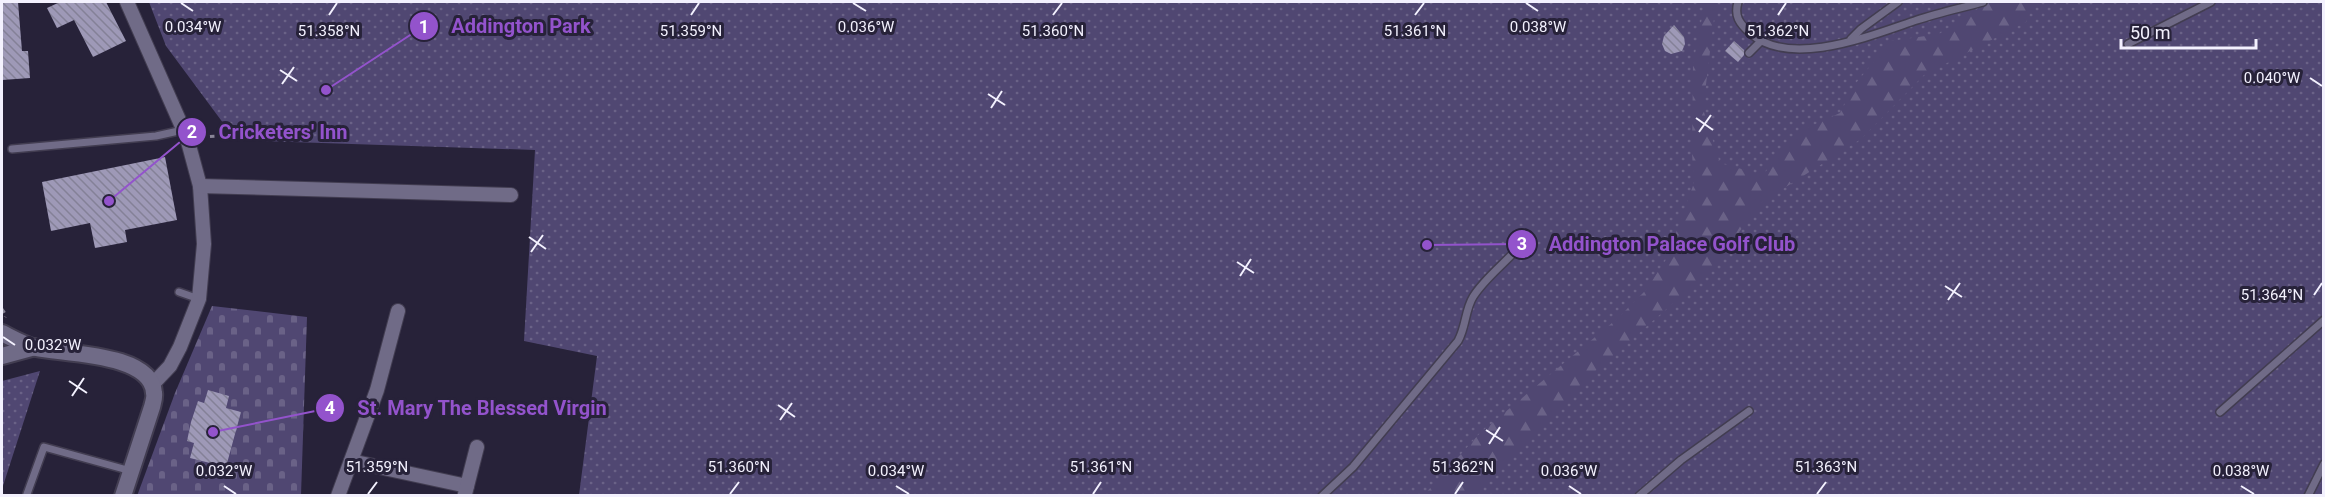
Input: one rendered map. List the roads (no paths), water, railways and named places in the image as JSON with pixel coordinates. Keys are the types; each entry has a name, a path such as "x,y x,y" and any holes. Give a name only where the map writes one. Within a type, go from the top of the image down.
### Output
{"street":[{"path":"127,2 185,134 200,186 204,244 199,299 170,366 152,385"},
{"path":"200,186 511,195"},
{"path":"338,495 377,390 398,310"},
{"path":"2,333 35,347 130,364 144,374 152,385 154,393 152,407 123,495"},
{"path":"2,356 35,347"},
{"path":"351,461 466,491 477,447"}],"lane":[{"path":"1738,2 1737,19 1754,37 1783,48 1795,49 1850,40 1983,2"},
{"path":"1850,40 1861,28 1898,2"},
{"path":"2128,45 2211,2"},
{"path":"1749,53 1762,40"},
{"path":"12,149 185,134"},
{"path":"1322,495 1353,467 1458,341 1474,296 1518,248"},
{"path":"179,292 199,299"},
{"path":"2220,412 2324,320"},
{"path":"1639,495 1681,460 1749,411"},
{"path":"27,494 44,447 131,471"},
{"path":"2308,495 2324,464"}],"place":[{"name":"Addington Park","path":"326,90"},
{"name":"Cricketers' Inn","path":"109,201"},
{"name":"Addington Palace Golf Club","path":"1427,245"},
{"name":"St. Mary The Blessed Virgin","path":"213,432"}]}
